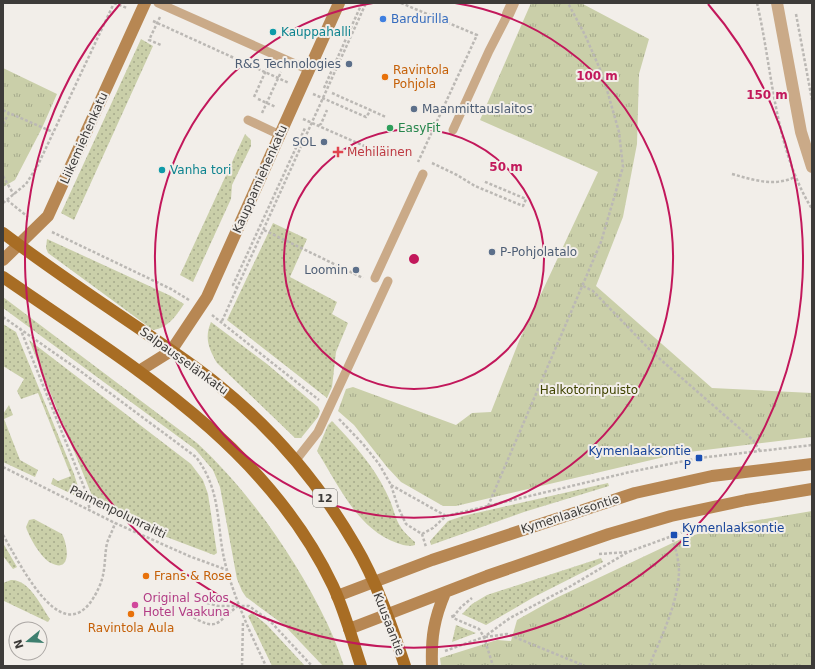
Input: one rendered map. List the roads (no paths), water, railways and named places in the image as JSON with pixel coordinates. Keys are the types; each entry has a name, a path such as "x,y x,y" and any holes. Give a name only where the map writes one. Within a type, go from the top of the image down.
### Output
{"main road":[{"name":"Liikemiehenkatu","path":"3,260 50,213 145,3"},
{"name":"Kauppamiehenkatu","path":"171,351 207,297 339,3"},
{"name":"Salpausselänkatu","path":"3,233 217,383 263,424 296,460 323,495 356,546 373,581"},
{"path":"3,278 139,371 192,411 249,465 298,528 320,563 337,596 361,666"},
{"path":"139,371 171,351"},
{"name":"Kymenlaaksontie","path":"337,596 373,581 635,493 712,476 812,464"},
{"path":"349,629 540,557 671,516 746,500 812,489"},
{"name":"Kuusaantie","path":"373,581 405,666"},
{"path":"432,666 432,632 444,593"}],"street":[{"path":"508,14 513,3"},
{"path":"776,3 801,132 812,167"}],"lane":[{"path":"158,3 309,70"},
{"path":"453,130 489,51 508,14"},
{"path":"248,120 280,134"},
{"path":"375,278 423,174"},
{"path":"296,460 318,432 388,281"}],"place":[{"name":"Bardurilla","path":"383,19"},
{"name":"Kauppahalli","path":"273,32"},
{"name":"R&S Technologies","path":"349,64"},
{"name":"Ravintola Pohjola","path":"385,77"},
{"name":"Maanmittauslaitos","path":"414,109"},
{"name":"EasyFit","path":"390,128"},
{"name":"SOL","path":"324,142"},
{"name":"Mehiläinen","path":"338,152"},
{"name":"Vanha tori","path":"162,170"},
{"name":"P-Pohjolatalo","path":"492,252"},
{"name":"Loomin","path":"356,270"},
{"name":"Kymenlaaksontie P","path":"699,458"},
{"name":"Kymenlaaksontie E","path":"674,535"},
{"name":"Frans & Rose","path":"146,576"},
{"name":"Original Sokos Hotel Vaakuna","path":"135,605"},
{"name":"Ravintola Aula","path":"131,614"}],"park label":[{"name":"Halkotorinpuisto","path":"589,390"}]}
